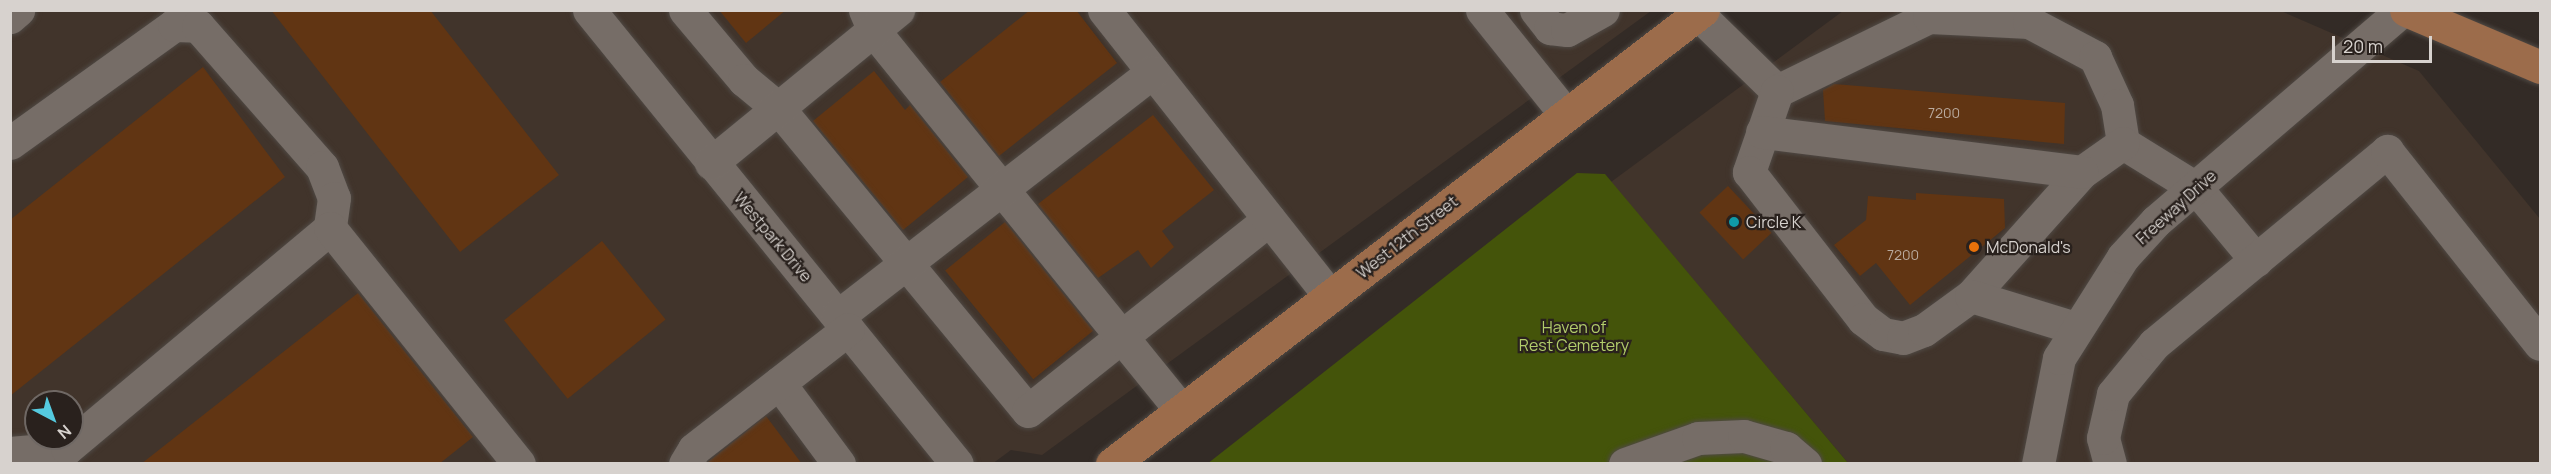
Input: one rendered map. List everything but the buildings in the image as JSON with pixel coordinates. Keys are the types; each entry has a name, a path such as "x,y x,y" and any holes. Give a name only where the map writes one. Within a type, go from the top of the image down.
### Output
{"main road":[{"path":"2404,10 2541,67"},
{"name":"West 12th Street","path":"1112,464 1698,12"}],"street":[{"path":"10,17 18,10"},
{"name":"Westpark Drive","path":"589,10 957,464"},
{"path":"686,10 744,80 779,109 1028,411 1269,219"},
{"path":"1104,10 1330,296"},
{"path":"1482,10 1566,115"},
{"path":"1536,10 1550,28 1567,30 1603,10"},
{"name":"Freeway Drive","path":"2038,464 2059,358 2074,328 2123,257 2196,188 2404,10"},
{"path":"1698,12 1777,91"},
{"path":"711,163 779,109 879,17 1001,189 1181,410"},
{"path":"2123,143 2082,172 1971,296 1924,330 1903,338 1876,329 1749,172 1777,91 1929,17 2028,22 2095,57 2117,105 2123,143 2196,188 2256,260"},
{"path":"10,143 174,26 198,26 321,167 334,198 330,228 67,448 10,453"},
{"path":"685,464 694,448 778,383 906,263 1153,72"},
{"path":"1762,132 2082,172"},
{"path":"2110,464 2103,438 2113,394 2154,344 2387,151 2541,344"},
{"path":"330,228 519,464"},
{"path":"1971,296 2074,328"},
{"path":"778,383 839,464"},
{"path":"1625,464 1698,438 1744,436 1786,448 1805,464"}],"shaded area":[{"path":"10,11 1651,11 1042,455 1011,450 992,464 11,463"},
{"path":"1843,11 2281,11 2419,71 2540,219 2540,463 1848,463 1611,182"}],"green space":[{"name":"Haven of Rest Cemetery","path":"1577,173 1605,174 1848,463 1207,464"}],"place":[{"name":"Circle K","path":"1734,222"},
{"name":"McDonald's","path":"1974,247"}]}
